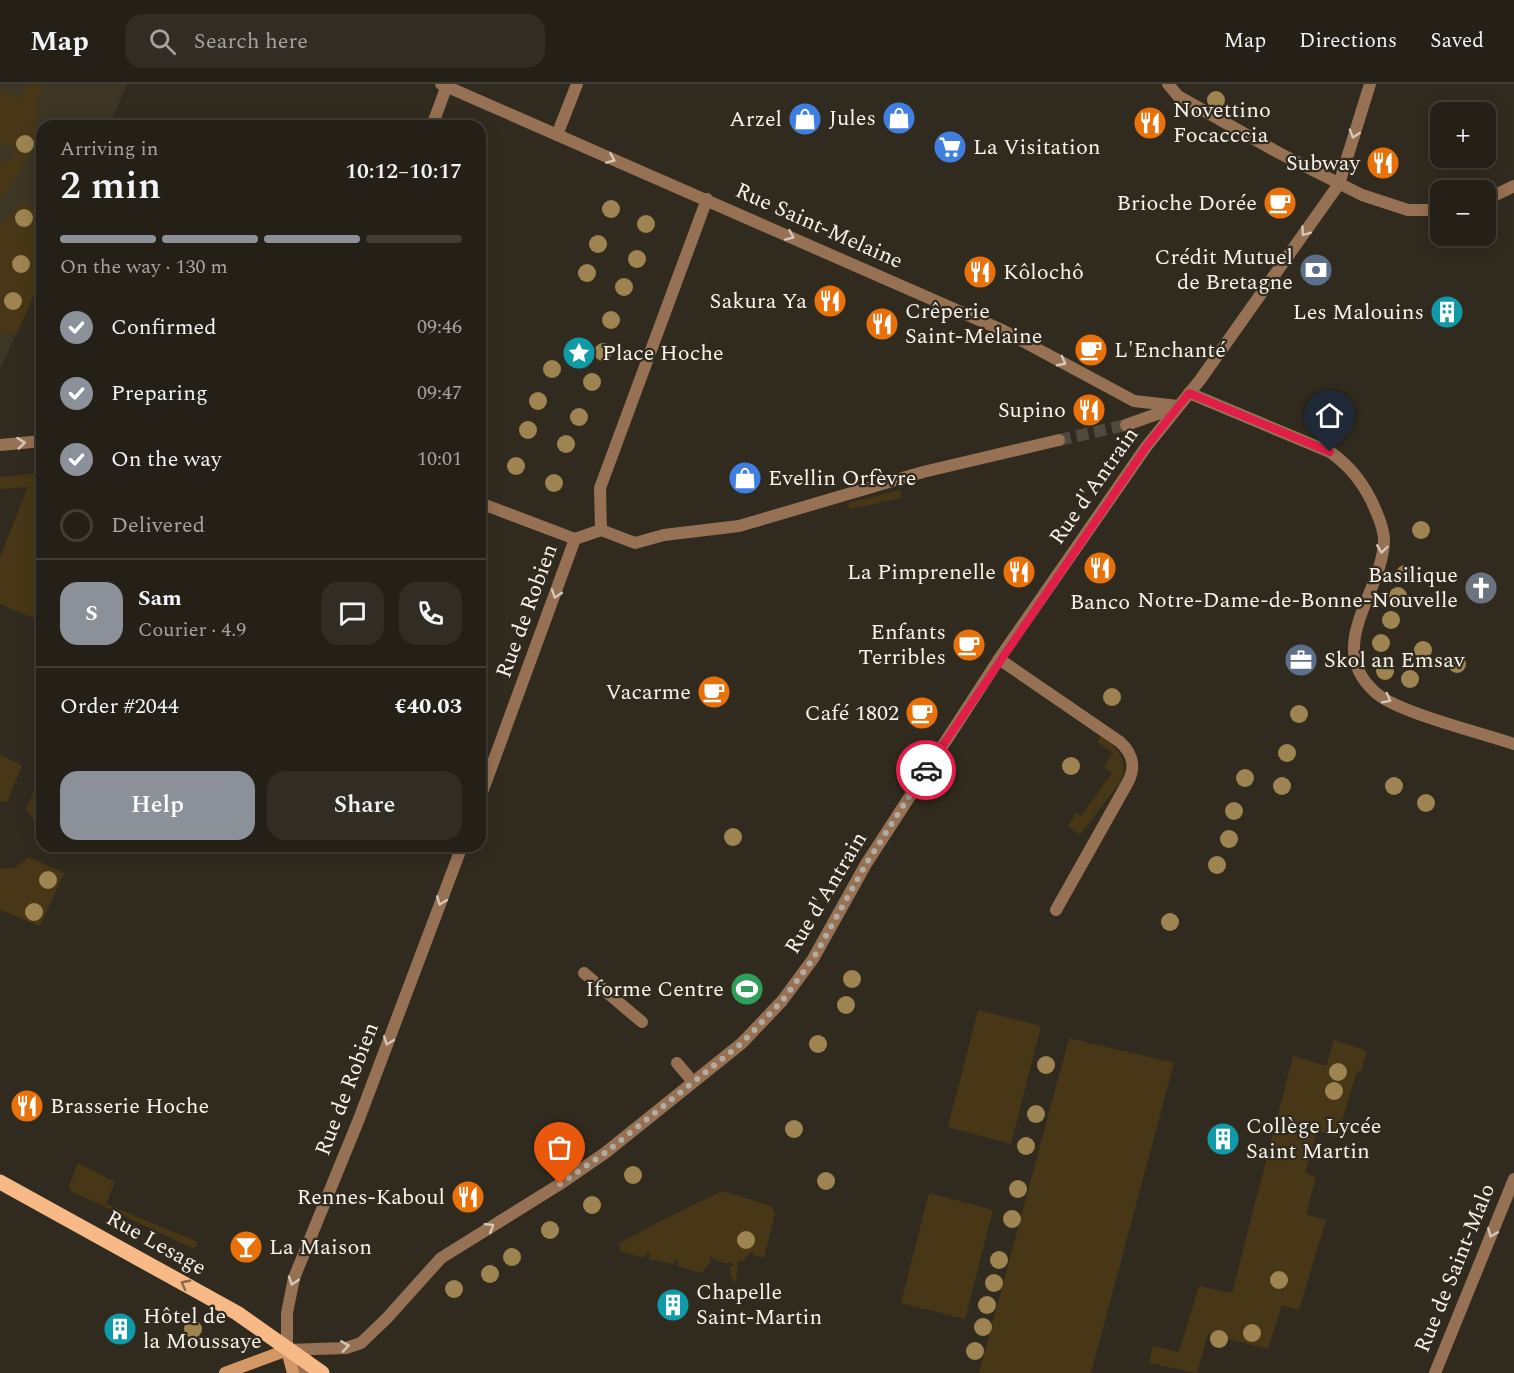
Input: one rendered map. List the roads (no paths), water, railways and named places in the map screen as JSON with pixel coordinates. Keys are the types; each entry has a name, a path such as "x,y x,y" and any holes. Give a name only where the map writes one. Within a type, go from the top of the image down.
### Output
{"main road":[{"name":"Rue Lesage","path":"0,1182 237,1313 322,1373"},
{"name":"Rue d'Antrain","path":"225,1373 287,1350"},
{"path":"287,1350 293,1373"}],"street":[{"path":"557,135 577,84"},
{"path":"1168,84 1178,96 1339,184 1408,210 1430,210"},
{"name":"Rue d'Antrain","path":"287,1350 346,1347 361,1343 441,1258 605,1153 742,1043 782,1001 813,959 866,864 999,659 1146,447 1189,393 1339,184 1370,84"},
{"path":"434,120 443,86"},
{"name":"Rue Saint-Melaine","path":"443,86 707,199 1002,330 1134,401 1178,406"},
{"path":"1496,195 1514,186"},
{"path":"601,530 600,489 707,199"},
{"path":"1189,393 1330,452 1347,464 1360,480 1380,519 1384,539 1380,564 1355,632 1354,654 1358,670 1378,695 1391,702 1514,744"},
{"path":"1126,425 1178,406"},
{"path":"486,505 575,539 601,530 635,543 664,535 739,526 923,472 1059,440"},
{"path":"0,445 36,442"},
{"name":"Rue de Robien","path":"486,782 575,539"},
{"path":"999,659 1120,742 1130,750 1133,759 1132,773 1128,782 1056,910"},
{"name":"Rue de Robien","path":"287,1350 287,1313 294,1278 359,1119 460,852"},
{"path":"584,973 642,1022"},
{"path":"678,1063 693,1082"},
{"name":"Rue de Saint-Malo","path":"1435,1373 1514,1179"},
{"path":"287,1350 302,1373"}],"tunnel":[{"path":"1059,440 1126,425"}],"place":[{"name":"Jules","path":"899,118"},
{"name":"Arzel","path":"805,119"},
{"name":"Novettino Focacccia","path":"1150,123"},
{"name":"La Visitation","path":"950,147"},
{"name":"Subway","path":"1383,163"},
{"name":"Brioche Dorée","path":"1280,203"},
{"name":"Crédit Mutuel de Bretagne","path":"1316,270"},
{"name":"Kôlochô","path":"980,272"},
{"name":"Sakura Ya","path":"830,301"},
{"name":"Les Malouins","path":"1447,312"},
{"name":"Crêperie Saint-Melaine","path":"882,324"},
{"name":"L'Enchanté","path":"1091,350"},
{"name":"Place Hoche","path":"579,353"},
{"name":"Supino","path":"1089,410"},
{"name":"Evellin Orfèvre","path":"745,478"},
{"name":"Banco","path":"1100,568"},
{"name":"La Pimprenelle","path":"1019,572"},
{"name":"Basilique Notre-Dame-de-Bonne-Nouvelle","path":"1481,588"},
{"name":"Enfants Terribles","path":"969,645"},
{"name":"Skol an Emsav","path":"1301,660"},
{"name":"Vacarme","path":"714,692"},
{"name":"Café 1802","path":"922,713"},
{"name":"Iforme Centre","path":"747,989"},
{"name":"Brasserie Hoche","path":"27,1106"},
{"name":"Collège Lycée Saint Martin","path":"1223,1139"},
{"name":"Rennes-Kaboul","path":"468,1197"},
{"name":"La Maison","path":"246,1247"},
{"name":"Chapelle Saint-Martin","path":"673,1305"},
{"name":"Hôtel de la Moussaye","path":"120,1329"}]}
